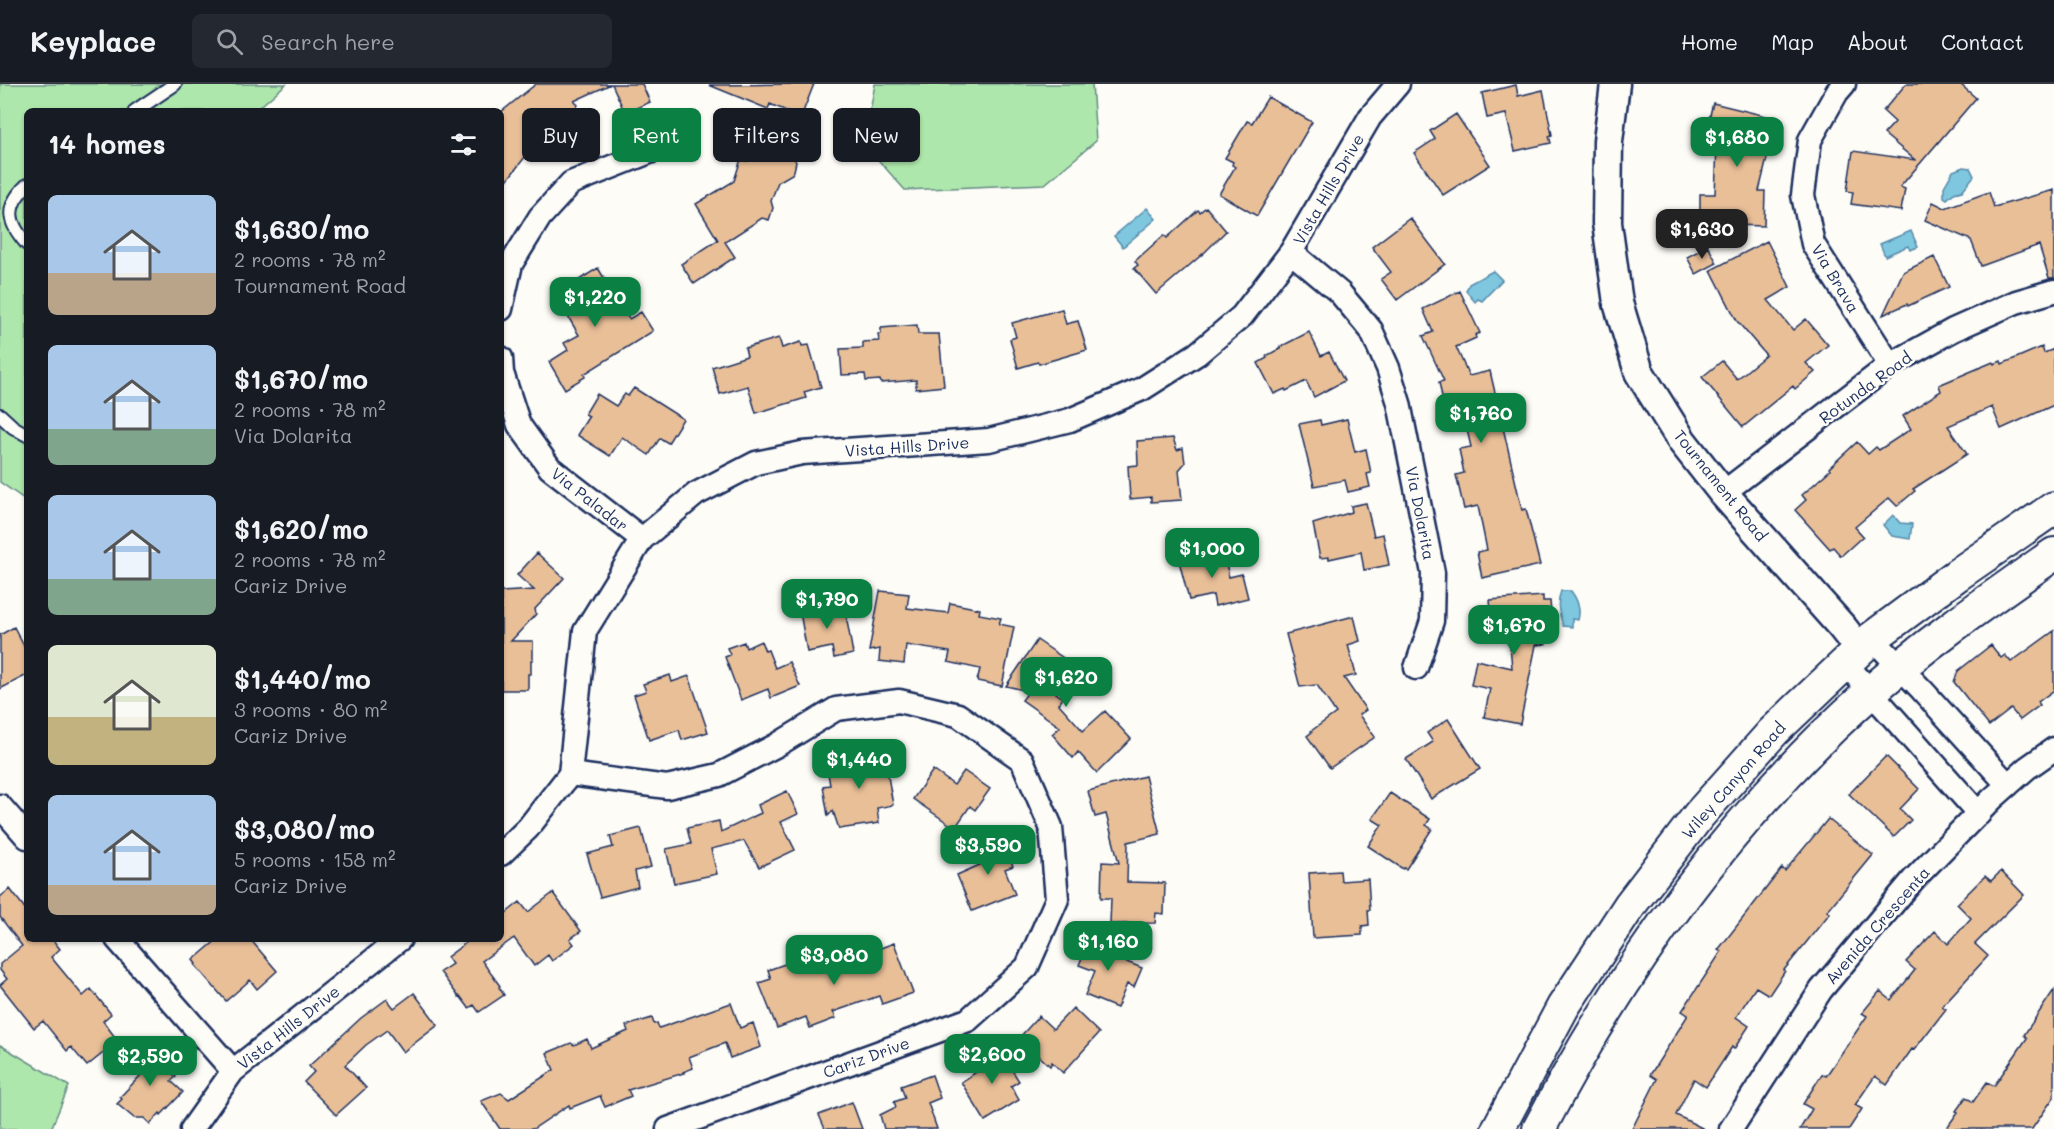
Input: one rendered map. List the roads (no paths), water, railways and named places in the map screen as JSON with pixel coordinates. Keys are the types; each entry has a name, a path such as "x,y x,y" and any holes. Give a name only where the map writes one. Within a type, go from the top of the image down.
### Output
{"main road":[{"name":"Wiley Canyon Road","path":"1498,1129 1563,1007 1630,905 1699,815 1773,732 1859,651 1957,575 2054,508"},
{"path":"1539,1129 1572,1066 1660,929 1717,854 1800,760 1872,691 1937,637 2054,554"}],"street":[{"name":"Vista Hills Drive","path":"570,774 585,631 642,539 696,494 756,463 802,453 989,440 1070,420 1142,389 1197,354 1242,316 1292,252 1370,117 1398,84"},
{"name":"Tournament Road","path":"1615,84 1608,141 1607,223 1618,303 1639,372 1682,441 1723,493 1842,627 1859,651 1872,691 1979,814"},
{"name":"Via Brava","path":"1844,84 1837,92 1810,140 1803,195 1813,244 1890,365"},
{"path":"504,296 511,264 540,217 571,183 624,162"},
{"name":"Via Dolarita","path":"1292,252 1340,293 1371,330 1388,368 1399,403 1433,573 1432,621 1416,668"},
{"name":"Rotunda Road","path":"1723,493 1890,365 1953,330 2016,302 2054,291"},
{"name":"Via Paladar","path":"504,379 519,425 550,468 642,539"},
{"name":"Tournament Road","path":"1859,651 1900,668 2008,785"},
{"name":"Cariz Drive","path":"570,774 667,787 719,774 777,745 836,710 899,701 958,715 1022,760 1051,826 1057,899 1027,967 968,1020 668,1129"},
{"name":"Avenida Crescenta","path":"1731,1129 1821,990 1913,880 2008,785 2054,749"},
{"path":"504,851 528,828 570,774"},
{"path":"0,806 24,834"},
{"path":"120,942 233,1071"},
{"name":"Vista Hills Drive","path":"192,1129 233,1071 396,942"}],"lane":[{"path":"139,108 175,84"},
{"path":"24,188 16,196 11,213 16,232 24,241"},
{"path":"0,415 24,433"}],"water":[{"path":"1963,167 1970,168 1974,176 1962,191 1954,193 1947,199 1944,197 1944,187 1953,171"},
{"path":"1147,208 1156,219 1123,247 1114,236"},
{"path":"1911,231 1918,247 1910,250 1908,246 1885,256 1880,244"},
{"path":"1493,271 1502,280 1482,301 1478,299 1475,302 1466,291 1469,284"},
{"path":"1893,515 1900,523 1912,524 1910,539 1892,536 1883,525"},
{"path":"1561,591 1571,591 1578,605 1578,620 1572,619 1572,627 1563,626 1559,613 1558,604"}]}
